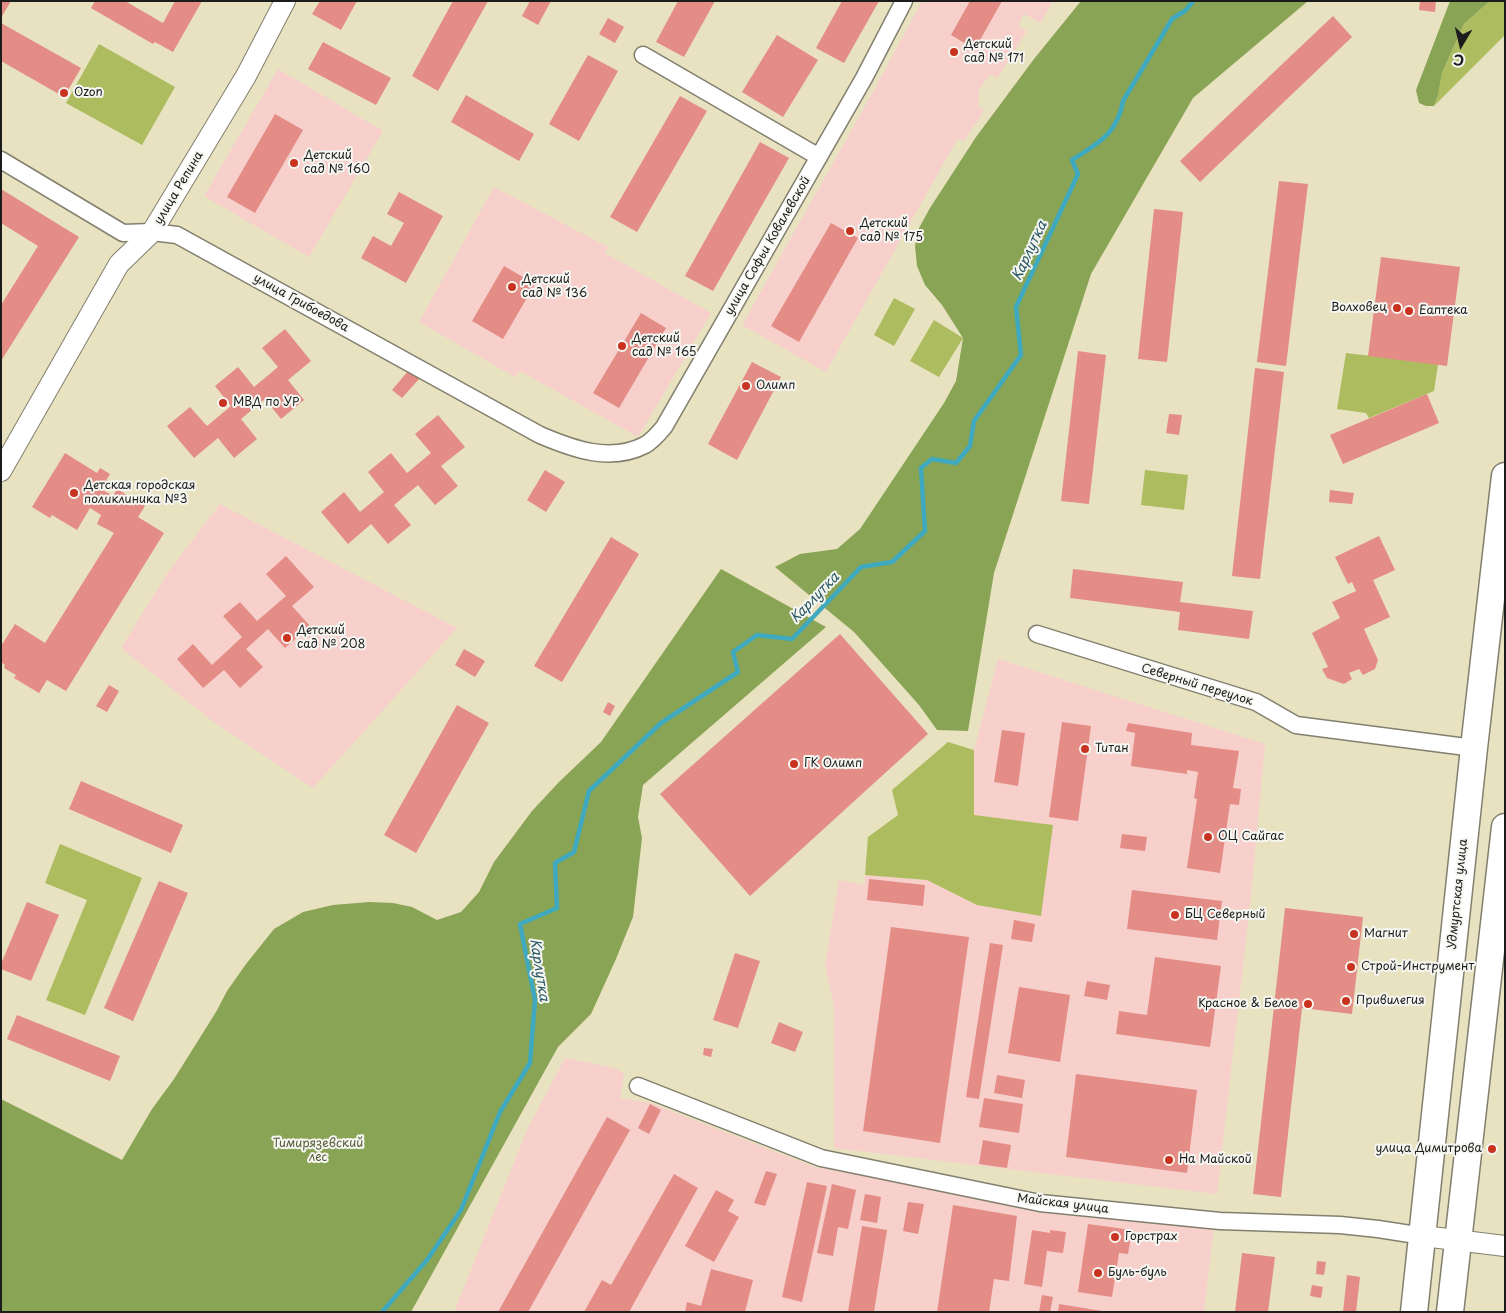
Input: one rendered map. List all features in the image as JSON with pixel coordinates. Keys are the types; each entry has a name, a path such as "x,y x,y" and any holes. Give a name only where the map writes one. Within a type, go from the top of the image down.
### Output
{"main road":[{"name":"Удмуртская улица","path":"1414,1312 1505,476"},
{"path":"1450,1312 1505,827"},
{"path":"1431,1157 1439,1167 1448,1169 1457,1168 1467,1159"}],"street":[{"name":"улица Репина","path":"1,471 119,264 152,232 246,76 285,1"},
{"name":"улица Софьи Ковалевской","path":"601,454 615,454 645,445 664,427 864,78 904,1"},
{"path":"643,55 819,156"},
{"name":"улица Грибоедова","path":"1,160 123,233 152,232 177,236 540,434 564,446 601,454"},
{"name":"Северный переулок","path":"1037,634 1256,702 1296,725 1474,748"},
{"name":"Майская улица","path":"638,1086 821,1158 1040,1203 1220,1221 1340,1225 1505,1246"}],"shaded area":[{"name":"Детский сад № 175","path":"922,1 1053,1 1041,23 1024,14 1018,26 1027,31 997,78 990,74 979,90 978,106 984,111 964,141 958,138 826,372 742,325"},
{"name":"Детский сад № 160","path":"278,69 383,131 309,257 204,196"},
{"path":"494,187 608,247 605,253 711,313 638,437 520,371 515,377 419,322"},
{"name":"Детский сад № 208","path":"220,504 457,628 313,788 211,720 121,648 168,572"},
{"path":"998,659 1265,744 1251,895 1217,1194 834,1148 834,1006 825,966 839,880 865,885 865,875 927,880 977,905 974,750"},
{"path":"565,1058 614,1068 624,1073 620,1098 651,1103 814,1167 937,1189 1214,1227 1204,1312 454,1312 527,1130"}],"green space":[{"path":"1081,1 1308,1 1193,98 1091,274 994,573 968,731 937,730 919,705 854,632 775,567 800,554 837,549 860,529 944,403 956,381 963,338 942,305 925,285 917,266 915,246 919,228 976,137 1034,59"},
{"path":"1450,1 1490,1 1464,24 1442,73 1434,106 1426,106 1419,103 1416,90"},
{"path":"1490,1 1505,1 1505,35 1434,106 1442,73 1464,24"},
{"path":"99,44 175,87 142,145 66,103"},
{"path":"894,298 915,309 894,346 874,335"},
{"path":"934,320 963,338 939,377 910,361"},
{"path":"1346,353 1438,364 1434,391 1369,418 1366,413 1337,409"},
{"path":"1145,470 1188,475 1184,510 1141,505"},
{"name":"Тимирязевский лес","path":"721,569 826,627 643,785 638,817 642,838 633,917 616,959 591,1014 558,1047 411,1312 1,1312 1,1099 122,1160 152,1109 174,1079 216,1012 227,991 274,929 303,912 333,905 369,902 393,903 412,907 437,920 461,912 479,892 494,862 532,811 601,742"},
{"path":"948,742 974,750 974,815 1053,825 1041,916 977,905 927,880 865,875 868,837 898,815 892,790"},
{"path":"60,844 142,878 85,1015 46,1000 87,900 45,883"}],"building":[{"path":"1,1 11,1 1,18"},
{"path":"95,1 125,1 163,23 175,1 202,1 173,52 155,42 153,44 91,8"},
{"path":"320,1 357,1 341,30 312,14"},
{"path":"453,1 488,1 438,91 412,76"},
{"path":"530,1 551,1 538,25 522,16"},
{"path":"678,1 715,1 684,57 656,42"},
{"path":"842,1 879,1 844,63 816,48"},
{"path":"970,1 1002,1 975,49 951,35"},
{"path":"1420,1 1436,1 1435,12 1419,10"},
{"path":"1333,16 1352,37 1200,182 1180,161"},
{"path":"608,18 624,27 615,43 599,34"},
{"path":"1,23 81,68 64,97 1,61"},
{"path":"777,35 818,60 783,117 742,92"},
{"path":"323,42 391,78 376,105 308,69"},
{"path":"588,55 618,71 579,141 549,124"},
{"path":"466,95 534,134 519,161 451,122"},
{"path":"680,96 707,111 637,232 610,217"},
{"path":"275,114 303,130 255,213 227,197"},
{"path":"760,142 789,158 713,291 685,276"},
{"path":"1279,181 1308,184 1286,366 1257,362"},
{"path":"1,189 79,237 1,361 1,305 38,246 1,223"},
{"path":"399,192 443,216 406,283 361,258 373,236 391,246 404,223 387,214"},
{"path":"1154,209 1183,212 1167,362 1138,359"},
{"path":"831,223 858,238 799,342 771,326"},
{"path":"1381,257 1460,267 1447,366 1368,356"},
{"path":"504,266 535,284 503,339 472,321"},
{"path":"641,313 666,328 619,408 593,393"},
{"path":"285,329 311,361 288,380 304,400 281,419 265,399 241,419 257,439 234,458 218,438 194,458 167,426 190,407 207,426 231,406 215,386 238,367 254,387 278,367 262,348"},
{"path":"1078,351 1106,355 1089,504 1061,501"},
{"path":"752,362 781,377 737,460 708,444"},
{"path":"1255,368 1284,372 1260,579 1232,576"},
{"path":"409,370 419,379 402,398 392,390"},
{"path":"1427,394 1439,423 1343,464 1330,435"},
{"path":"1169,414 1182,415 1179,435 1166,433"},
{"path":"438,415 465,447 441,466 458,486 435,505 418,485 394,505 411,525 388,544 371,524 348,544 321,512 344,492 360,512 384,492 368,472 391,453 407,473 431,453 415,434"},
{"path":"65,453 97,473 100,468 110,474 101,489 113,496 117,489 145,506 138,517 164,533 66,691 47,680 39,693 14,678 16,675 4,668 5,665 1,662 1,646 15,624 45,643 114,533 97,524 101,515 90,508 77,530 52,515 50,518 32,507"},
{"path":"545,470 565,482 546,512 527,500"},
{"path":"1330,490 1354,493 1352,504 1329,502"},
{"path":"1379,536 1395,570 1373,580 1390,617 1364,629 1378,660 1375,669 1363,675 1359,669 1349,673 1352,679 1344,684 1327,678 1322,669 1328,667 1312,633 1340,618 1332,602 1356,591 1352,582 1348,584 1335,557"},
{"path":"611,537 639,554 562,682 534,666"},
{"path":"286,556 314,587 292,606 310,626 285,648 268,629 246,649 263,667 240,688 224,670 203,688 177,659 193,644 212,665 242,637 223,616 240,602 257,621 286,596 266,574"},
{"path":"1073,569 1183,582 1180,602 1253,611 1249,639 1178,630 1180,612 1070,598"},
{"name":"ГК Олимп","path":"840,634 928,734 750,896 660,794"},
{"path":"464,649 485,661 475,677 455,665"},
{"path":"109,685 119,691 107,712 96,706"},
{"path":"608,702 615,706 610,716 603,712"},
{"path":"457,705 489,723 416,853 384,835"},
{"path":"1062,722 1091,726 1078,821 1049,817"},
{"name":"ОЦ Сайгас","path":"1128,723 1192,733 1191,745 1239,751 1233,788 1241,789 1239,805 1230,804 1220,873 1187,868 1197,799 1194,798 1198,772 1187,770 1187,774 1131,766 1135,733 1126,731"},
{"path":"1002,730 1025,733 1018,786 994,782"},
{"path":"81,781 183,825 171,853 69,809"},
{"path":"1122,834 1147,837 1145,851 1120,848"},
{"path":"869,879 925,885 923,906 867,900"},
{"path":"159,881 188,893 133,1021 104,1008"},
{"name":"БЦ Северный","path":"1132,890 1222,901 1217,940 1127,929"},
{"path":"27,902 59,915 31,981 1,969 1,964"},
{"path":"1285,908 1363,917 1352,1014 1302,1008 1281,1197 1253,1194"},
{"path":"1014,920 1035,924 1032,942 1011,939"},
{"path":"891,927 969,937 940,1143 863,1131"},
{"path":"990,943 1003,945 979,1099 966,1097"},
{"path":"735,953 760,961 738,1028 713,1020"},
{"path":"1155,957 1221,966 1210,1047 1116,1034 1119,1011 1147,1015"},
{"path":"1087,981 1110,985 1107,1000 1084,996"},
{"path":"1019,987 1070,995 1060,1062 1008,1053"},
{"path":"17,1015 120,1056 110,1081 7,1039"},
{"path":"779,1022 803,1032 795,1052 771,1043"},
{"path":"704,1048 713,1049 711,1057 703,1055"},
{"path":"1076,1074 1197,1090 1187,1173 1066,1157"},
{"path":"997,1075 1025,1080 1022,1098 994,1093"},
{"path":"984,1098 1023,1104 1019,1133 979,1127"},
{"path":"650,1104 661,1110 649,1134 638,1128"},
{"path":"607,1117 630,1130 528,1312 498,1312"},
{"path":"983,1140 1011,1145 1007,1168 979,1164"},
{"path":"766,1171 777,1174 765,1206 754,1203"},
{"path":"674,1174 698,1188 629,1312 584,1312 602,1280 611,1285"},
{"path":"807,1182 827,1186 802,1302 782,1297"},
{"path":"832,1184 856,1190 848,1229 838,1227 833,1256 817,1253"},
{"path":"716,1190 734,1200 728,1211 739,1217 714,1262 685,1246"},
{"path":"865,1194 881,1197 877,1223 860,1220"},
{"path":"908,1202 924,1204 918,1234 903,1231"},
{"path":"953,1205 1017,1216 1009,1281 994,1279 989,1312 937,1312"},
{"name":"Буль-буль","path":"1088,1224 1132,1230 1128,1254 1119,1253 1112,1297 1078,1292"},
{"path":"862,1226 887,1230 874,1312 848,1312"},
{"path":"1032,1230 1050,1233 1050,1230 1066,1232 1063,1253 1047,1251 1042,1287 1024,1284"},
{"path":"1242,1253 1275,1257 1268,1312 1235,1312"},
{"path":"1317,1261 1326,1262 1324,1275 1316,1274"},
{"path":"711,1269 753,1280 745,1312 685,1312 687,1302 701,1306"},
{"path":"1347,1275 1360,1277 1356,1312 1343,1312"},
{"path":"1312,1285 1323,1287 1321,1298 1310,1296"},
{"path":"1042,1295 1053,1297 1050,1312 1039,1312"},
{"path":"1059,1304 1102,1311 1058,1312"}],"waterway":[{"name":"Карлутка","path":"382,1312 427,1260 461,1210 500,1112 530,1063 535,1000 520,924 557,908 555,863 574,852 589,791 661,723 738,672 733,652 757,635 792,639 861,567 892,562 925,531 921,468 932,459 956,463 970,446 974,421 1021,355 1016,307 1078,174 1072,160 1098,143 1111,130 1120,113 1123,101 1172,19 1186,10 1193,1"}],"place":[{"name":"Детский сад № 171","path":"954,52"},
{"name":"Ozon","path":"64,93"},
{"name":"Детский сад № 160","path":"294,163"},
{"name":"Детский сад № 175","path":"850,231"},
{"name":"Детский сад № 136","path":"512,287"},
{"name":"Волховец","path":"1397,308"},
{"name":"Еаптека","path":"1409,311"},
{"name":"Детский сад № 165","path":"622,346"},
{"name":"Олимп","path":"746,386"},
{"name":"МВД по УР","path":"223,403"},
{"name":"Детская городская поликлиника №3","path":"74,493"},
{"name":"Детский сад № 208","path":"287,638"},
{"name":"Титан","path":"1085,749"},
{"name":"ГК Олимп","path":"794,764"},
{"name":"ОЦ Сайгас","path":"1208,837"},
{"name":"БЦ Северный","path":"1175,915"},
{"name":"Магнит","path":"1354,934"},
{"name":"Строй-Инструмент","path":"1351,967"},
{"name":"Привилегия","path":"1346,1001"},
{"name":"Красное & Белое","path":"1308,1004"},
{"name":"улица Димитрова","path":"1492,1149"},
{"name":"На Майской","path":"1169,1160"},
{"name":"Горстрах","path":"1115,1237"},
{"name":"Буль-буль","path":"1098,1273"}]}
